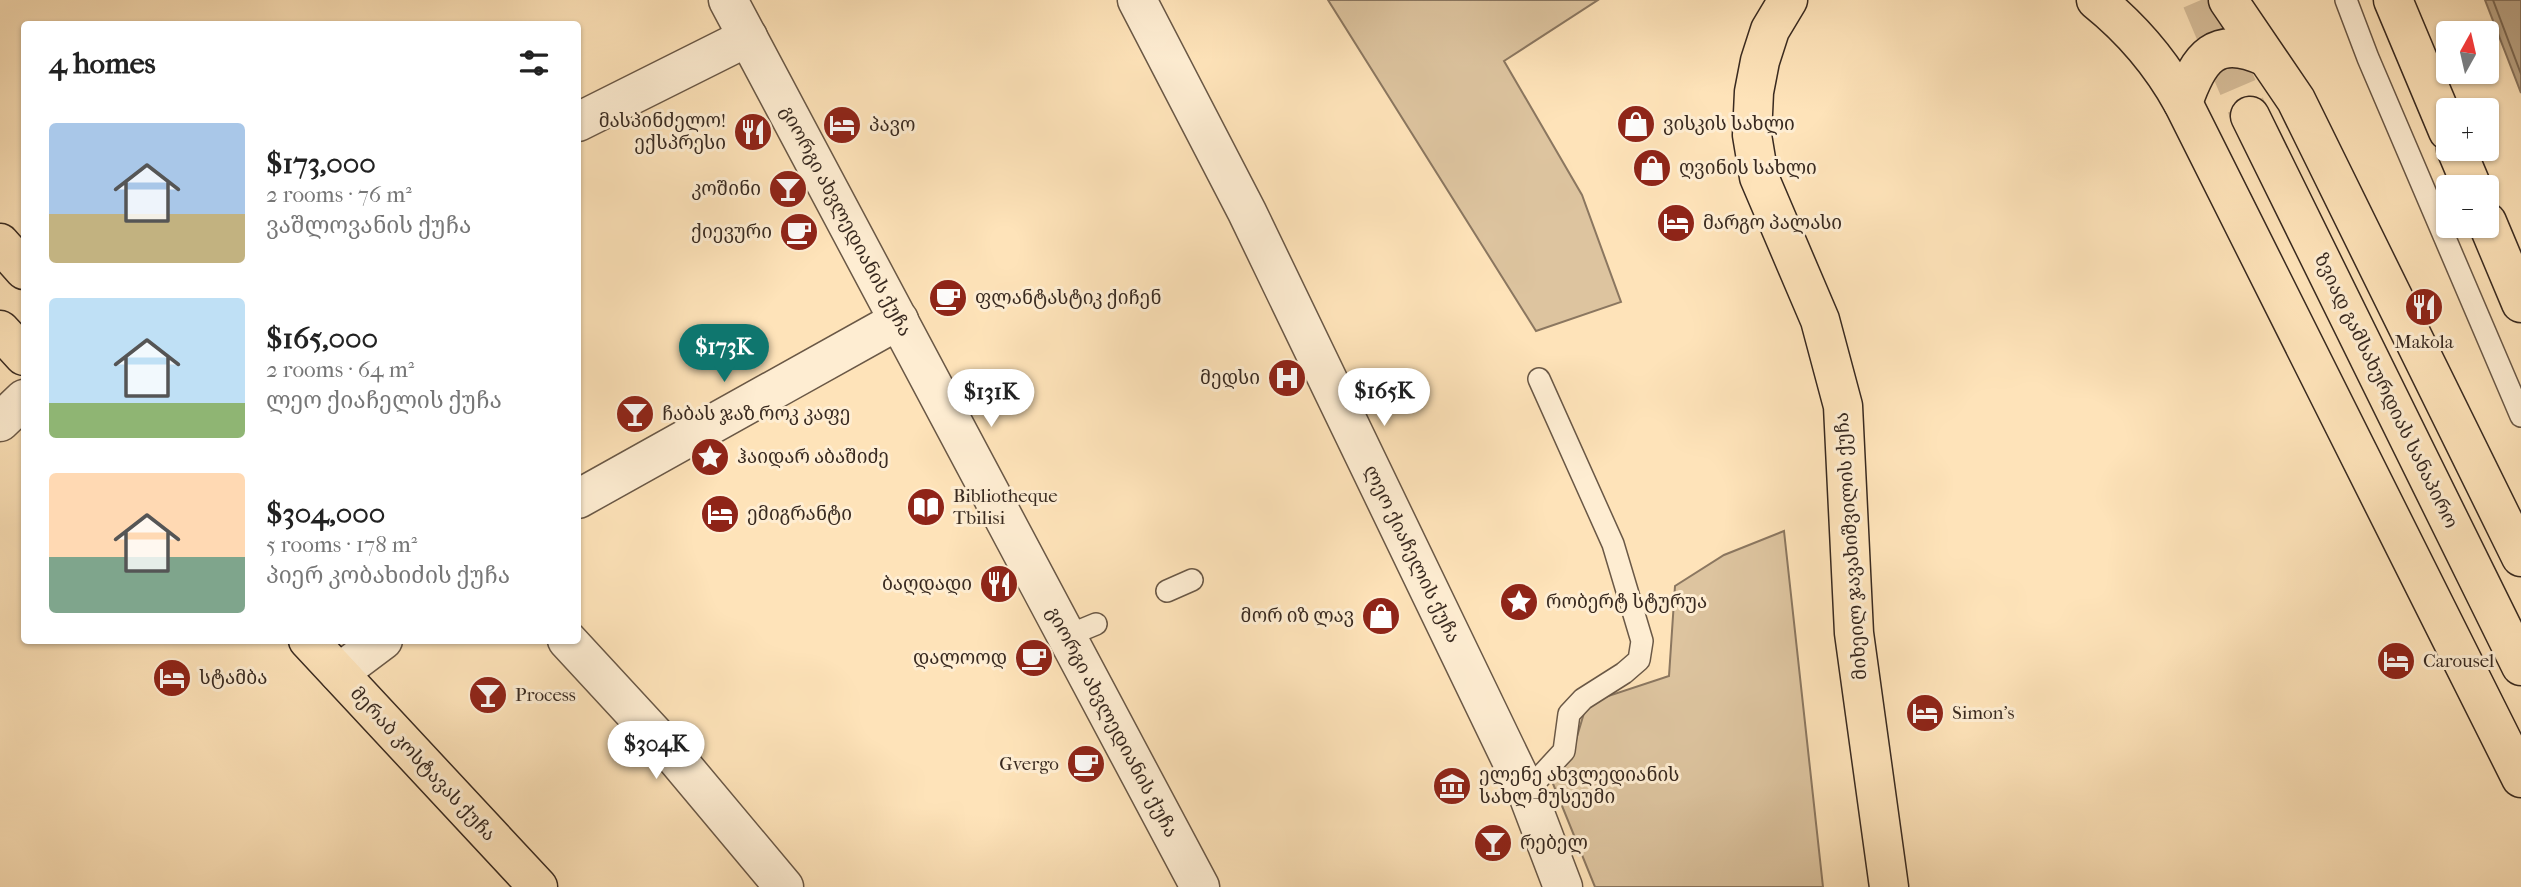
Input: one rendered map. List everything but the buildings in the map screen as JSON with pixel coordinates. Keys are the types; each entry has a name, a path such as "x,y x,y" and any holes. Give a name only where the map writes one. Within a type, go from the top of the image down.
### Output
{"main road":[{"path":"2096,0 2133,34 2167,74 2183,103 2521,778"},
{"path":"2228,0 2296,100 2521,556"},
{"path":"2393,0 2436,102"},
{"name":"მიხეილ ჯავახიშვილის ქუჩა","path":"1789,4 1760,61 1752,135 1754,155 1759,177 1819,320 1843,406 1854,633 1889,887"},
{"path":"2183,103 2198,66 2218,50 2249,50 2266,57"},
{"name":"ზვიად გამსახურდიას სანაპირო","path":"2250,116 2521,666"},
{"path":"2494,238 2521,303"},
{"path":"0,243 21,267"},
{"path":"0,330 21,353"},
{"name":"მერაბ კოსტავას ქუჩა","path":"312,644 538,887"}],"street":[{"name":"გიორგი ახვლედიანის ქუჩა","path":"729,0 899,320 1081,630 1200,887"},
{"name":"ლეო ქიაჩელის ქუჩა","path":"1138,0 1247,212 1528,795 1563,887"},
{"path":"581,120 748,37"},
{"path":"581,497 899,320"},
{"path":"0,422 21,402"},
{"path":"339,673 378,644"},
{"path":"571,644 676,758 784,887"}],"lane":[{"path":"2346,0 2368,58 2521,416"},
{"path":"1528,795 1539,778 1564,751 1569,714 1583,699 1639,660 1643,641 1613,544 1539,379"},
{"path":"1167,591 1192,580"}],"shaded area":[{"path":"1328,0 1598,0 1504,61 1582,195 1621,302 1536,331"},
{"path":"1784,531 1823,887 1595,887 1549,774 1573,750 1587,703 1669,676 1675,586 1724,555"}],"water":[{"path":"2485,0 2521,0 2521,93 2499,36 2499,21 2493,21"}],"tunnel":[{"path":"2201,0 2250,116"}],"place":[{"name":"ვისკის სახლი","path":"1636,124"},
{"name":"პავო","path":"842,125"},
{"name":"მასპინძელო! ექსპრესი","path":"753,132"},
{"name":"ღვინის სახლი","path":"1652,168"},
{"name":"კოშინი","path":"788,189"},
{"name":"მარგო პალასი","path":"1676,223"},
{"name":"ქიევური","path":"799,232"},
{"name":"ფლანტასტიკ ქიჩენ","path":"948,298"},
{"name":"Makola","path":"2424,307"},
{"name":"მედსი","path":"1287,378"},
{"name":"ჩაბას ჯაზ როკ კაფე","path":"635,414"},
{"name":"ჰაიდარ აბაშიძე","path":"710,457"},
{"name":"Bibliotheque Tbilisi","path":"926,507"},
{"name":"ემიგრანტი","path":"720,514"},
{"name":"ბაღდადი","path":"999,584"},
{"name":"რობერტ სტურუა","path":"1519,602"},
{"name":"მორ იზ ლავ","path":"1381,616"},
{"name":"დალოოდ","path":"1034,658"},
{"name":"Carousel","path":"2396,661"},
{"name":"სტამბა","path":"172,678"},
{"name":"Process","path":"488,695"},
{"name":"Simon's","path":"1925,713"},
{"name":"Gvergo","path":"1086,764"},
{"name":"ელენე ახვლედიანის სახლ-მუსეუმი","path":"1452,786"},
{"name":"რებელ","path":"1493,843"}]}
